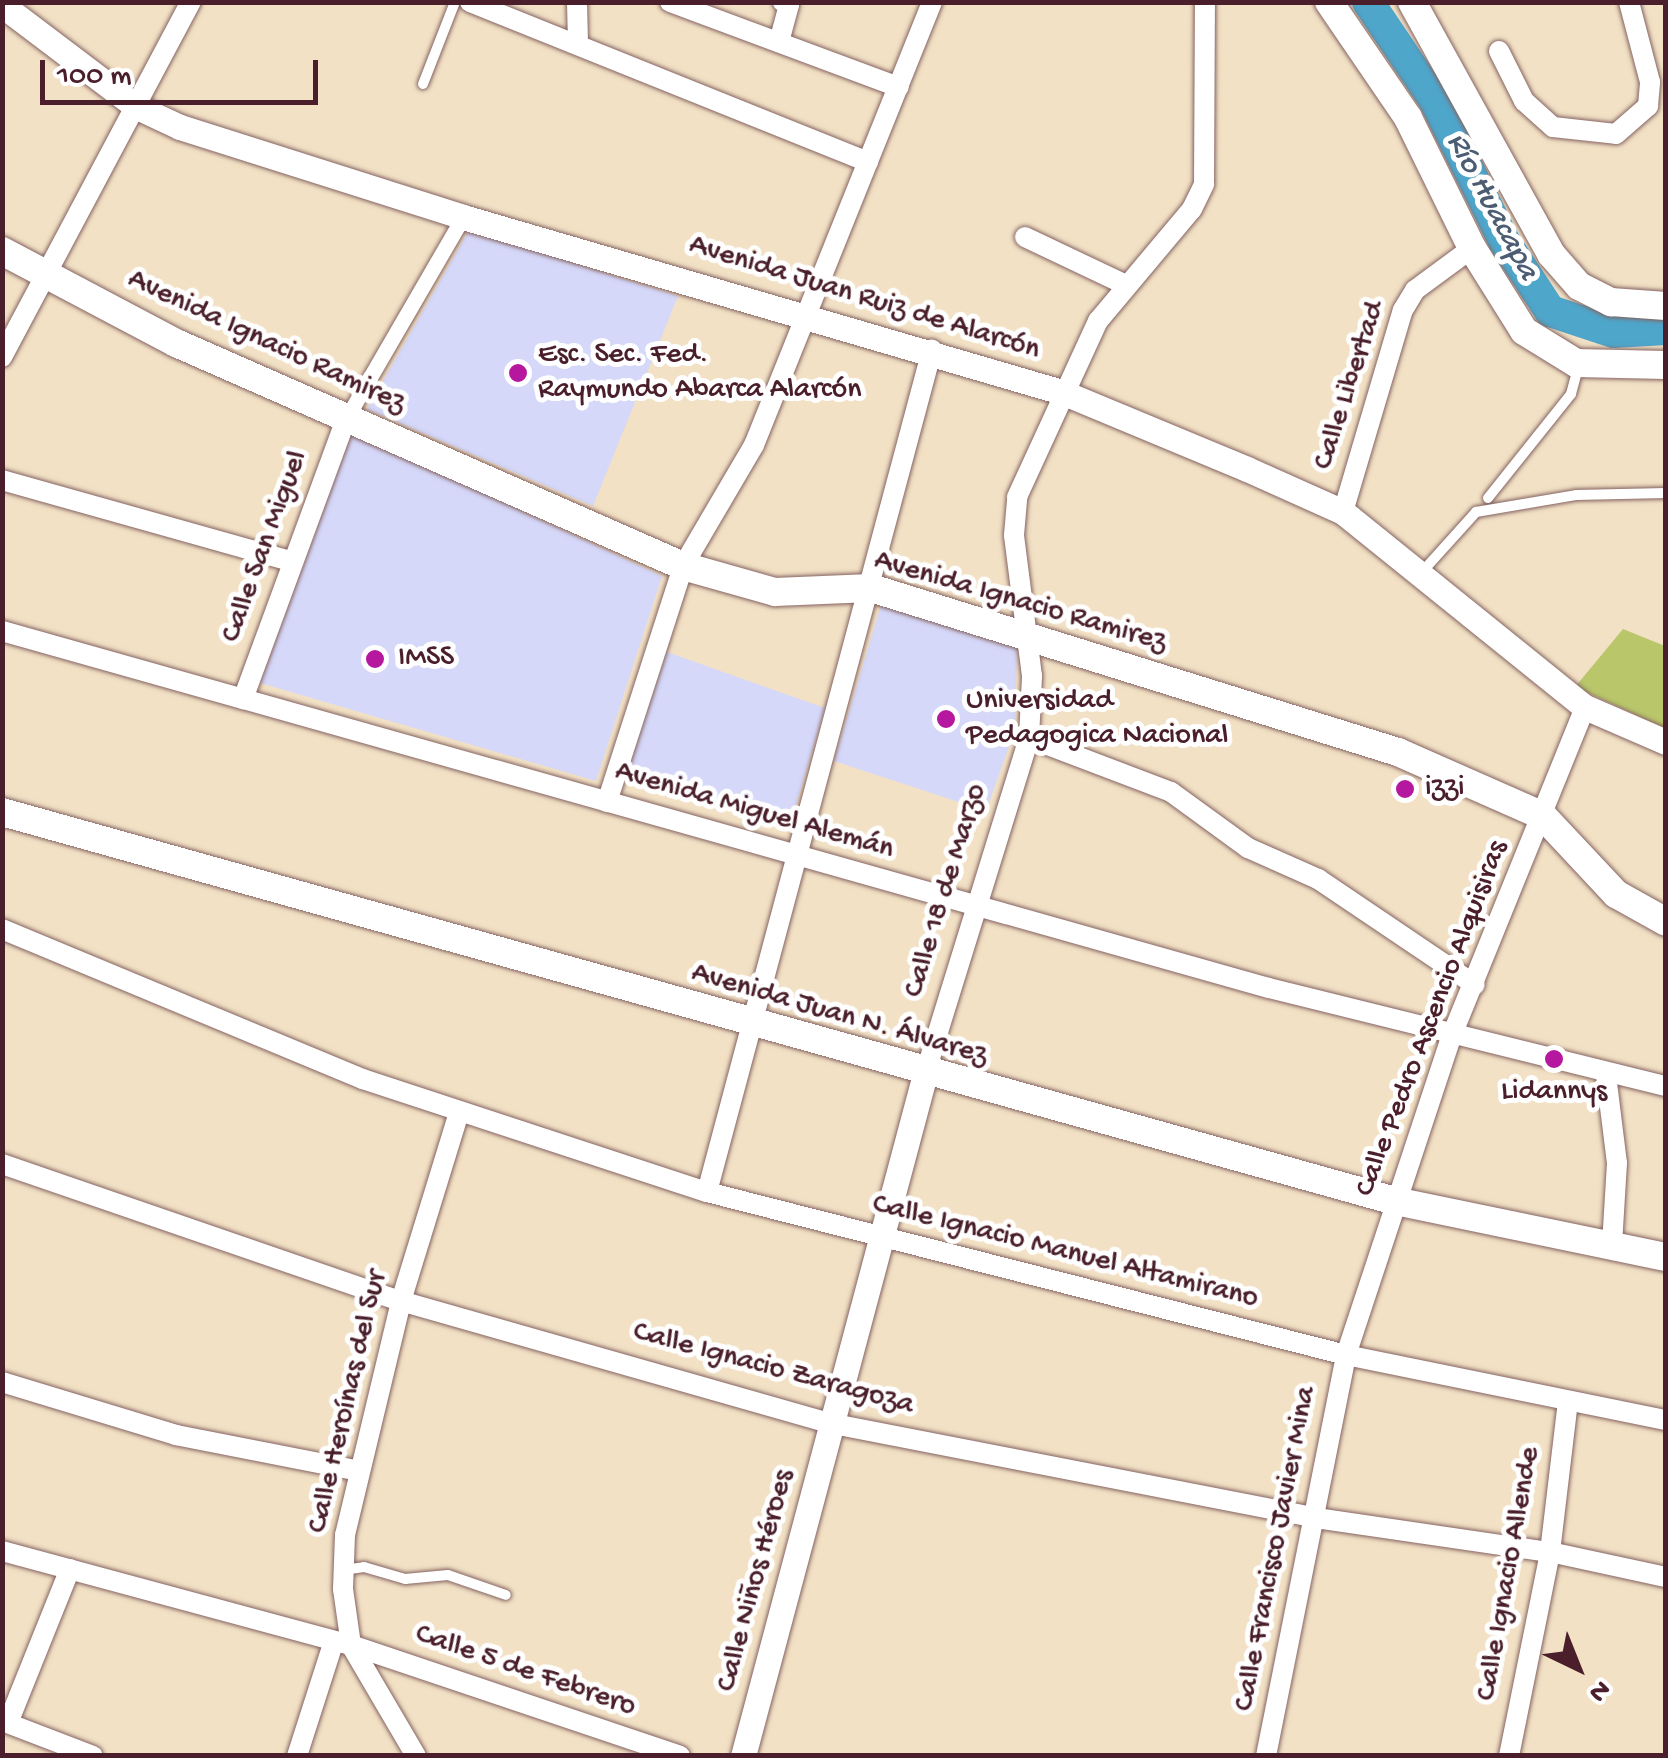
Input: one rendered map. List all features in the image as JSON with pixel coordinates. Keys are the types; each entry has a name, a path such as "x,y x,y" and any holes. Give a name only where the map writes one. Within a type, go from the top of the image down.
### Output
{"main road":[{"path":"1329,2 1408,118 1472,248 1524,331 1579,363 1666,365"},
{"path":"1412,2 1552,254 1579,286 1611,302 1666,306"},
{"name":"Avenida Ignacio Ramirez","path":"2,251 176,343 683,566 774,592 871,588 1398,752 1543,816 1616,894 1666,922"},
{"name":"Avenida Juan N. Álvarez","path":"2,812 754,1026 1395,1202 1666,1257"}],"street":[{"path":"2,357 192,2"},
{"path":"470,2 868,162"},
{"path":"577,2 578,44"},
{"path":"670,2 898,87"},
{"path":"778,42 790,5 783,2"},
{"path":"607,802 683,566 754,445 803,312 932,2"},
{"name":"Calle 18 de Marzo","path":"834,1424 926,1074 1028,738 1026,636 1014,536 1017,497 1062,392 1124,284 1192,209 1204,184 1205,2"},
{"path":"1499,51 1524,101 1553,126 1616,134 1648,106 1650,82 1629,2"},
{"name":"Avenida Juan Ruiz de Alarcón","path":"2,5 137,107 463,217 803,312 1062,392 1343,512 1422,572 1585,708 1666,742"},
{"path":"346,418 463,217"},
{"path":"1025,237 1124,284"},
{"name":"Calle Libertad","path":"1343,512 1403,310 1416,290 1472,248"},
{"path":"706,1192 754,1026 932,350"},
{"name":"Calle San Miguel","path":"243,699 346,418"},
{"path":"2,480 291,561"},
{"name":"Avenida Miguel Alemán","path":"2,630 974,906 1452,1035 1606,1075 1666,1086"},
{"name":"Calle Pedro Ascencio Alquisiras","path":"1346,1355 1452,1035 1585,708"},
{"path":"1028,738 1170,792 1248,848 1318,879 1475,985"},
{"name":"Calle Ignacio Manuel Altamirano","path":"2,929 363,1080 706,1192 1346,1355 1666,1420"},
{"path":"1606,1075 1617,1163 1612,1245"},
{"name":"Calle Heroínas del Sur","path":"416,1756 343,1643 343,1570 360,1471 401,1301 459,1112"},
{"name":"Calle Ignacio Zaragoza","path":"2,1164 401,1301 834,1424 1316,1518 1550,1552 1666,1577"},
{"name":"Calle Francisco Javier Mina","path":"1266,1756 1346,1355"},
{"path":"2,1382 176,1434 360,1471"},
{"name":"Calle Ignacio Allende","path":"1509,1756 1550,1552 1568,1401"},
{"name":"Calle Niños Héroes","path":"743,1756 834,1424"},
{"name":"Calle 5 de Febrero","path":"2,1551 343,1643 680,1756"},
{"path":"70,1569 5,1722 93,1756"},
{"path":"297,1756 343,1643"}],"lane":[{"path":"423,84 455,2"},
{"path":"1488,498 1570,394 1579,363"},
{"path":"1422,572 1476,512 1576,496 1666,493"},
{"path":"343,1570 364,1567 405,1580 448,1575 506,1595"}],"shaded area":[{"name":"Esc. Sec. Fed. Raymundo Abarca Alarcón","path":"469,230 678,296 593,506 367,409"},
{"path":"352,432 662,576 596,781 260,683"},
{"path":"882,602 1017,646 1015,730 986,811 834,761"},
{"path":"667,652 825,708 791,822 624,780"}],"green space":[{"path":"1623,629 1665,646 1665,728 1575,687"}],"waterway":[{"name":"Río Huacapa","path":"1368,2 1434,100 1504,241 1550,311 1614,332 1666,329"}],"place":[{"name":"Esc. Sec. Fed. Raymundo Abarca Alarcón","path":"518,373"},
{"name":"IMSS","path":"375,659"},
{"name":"Universidad Pedagogica Nacional","path":"946,719"},
{"name":"izzi","path":"1405,789"},
{"name":"Lidannys","path":"1554,1059"}]}
